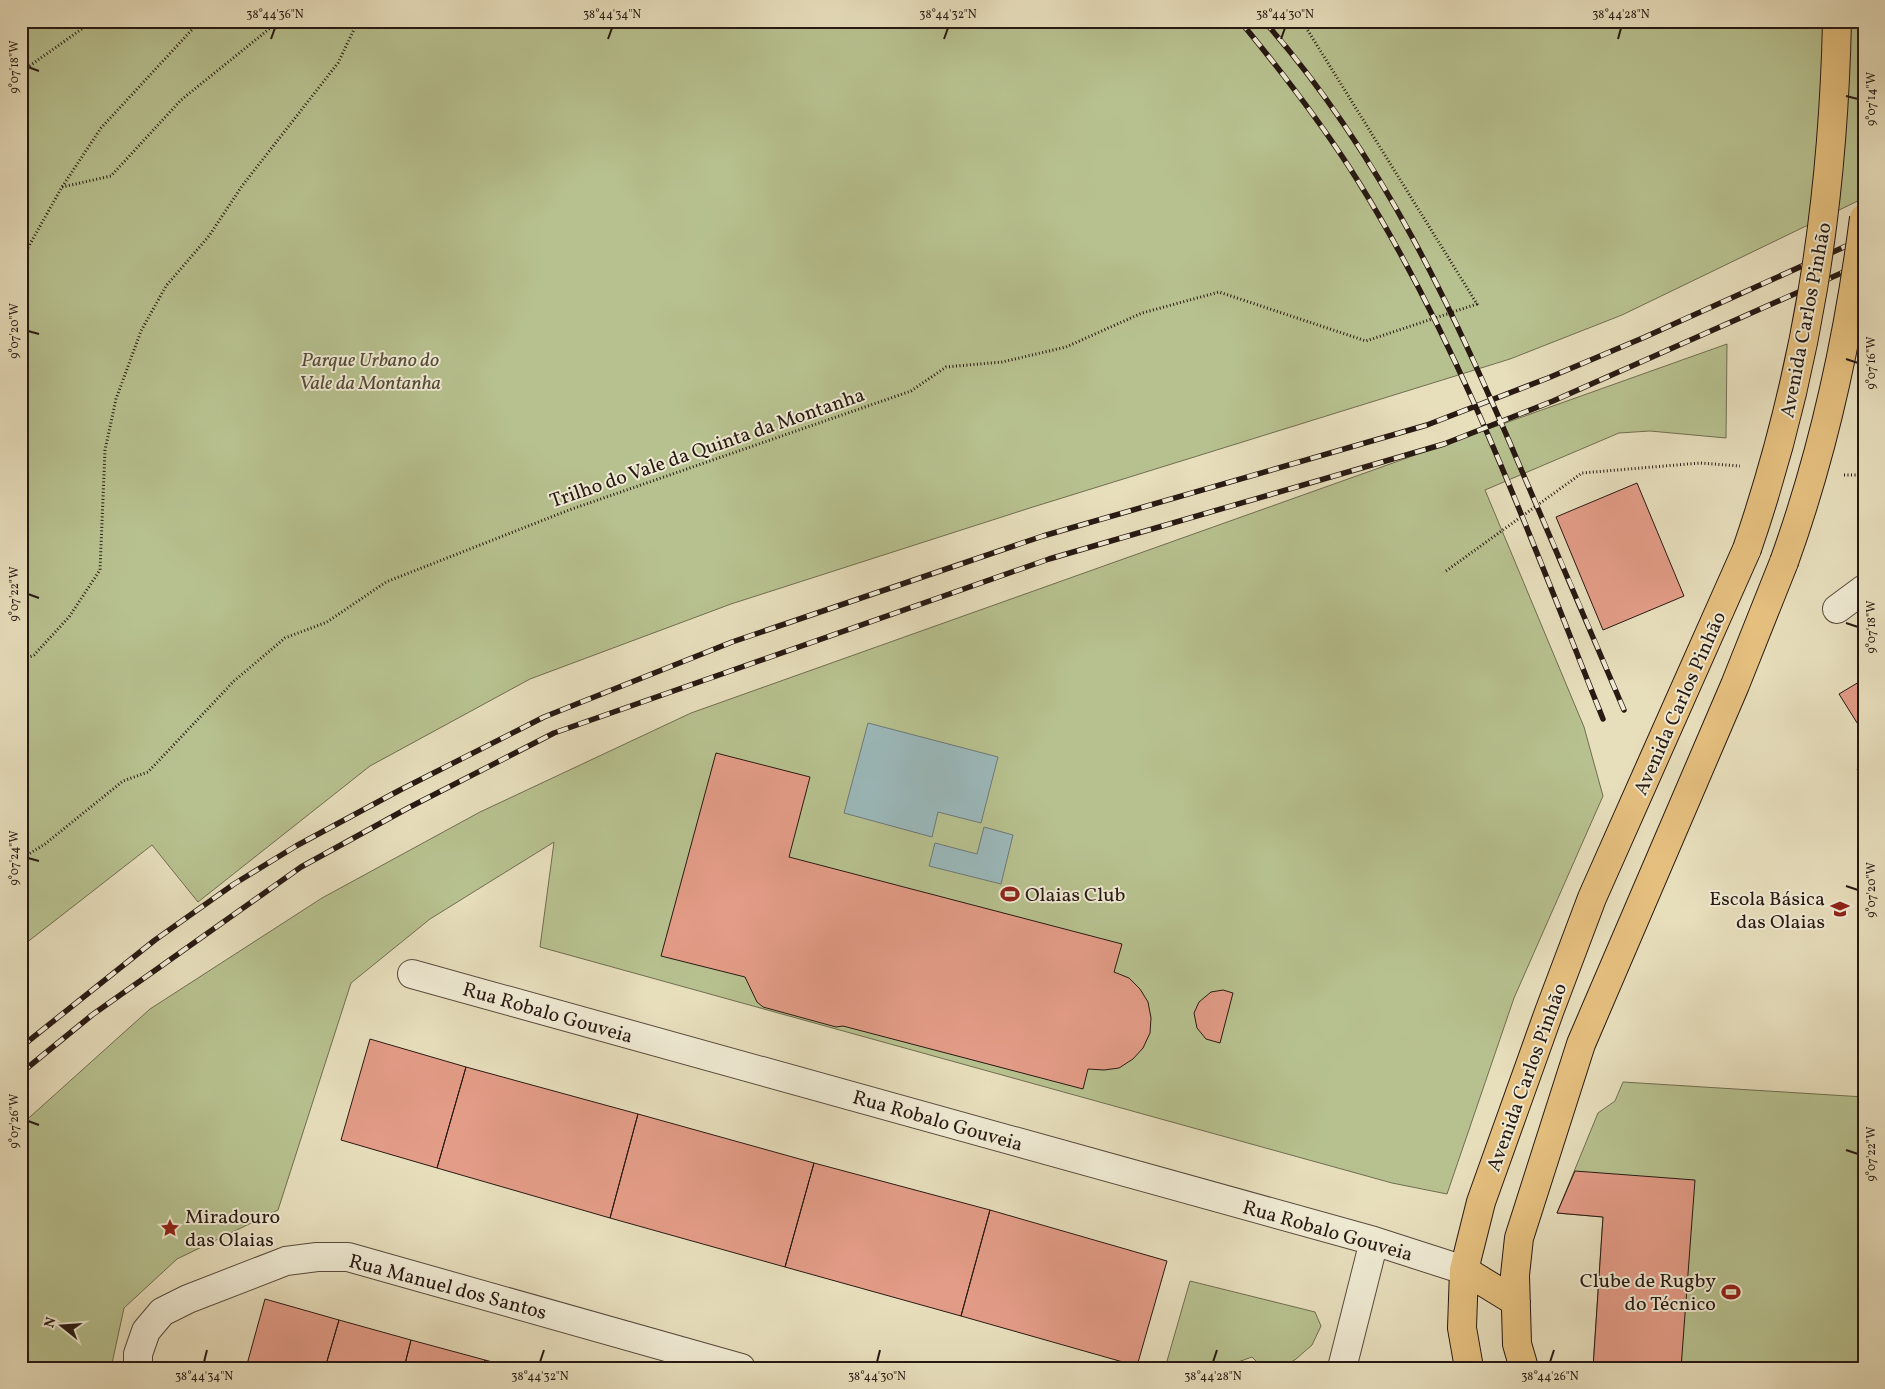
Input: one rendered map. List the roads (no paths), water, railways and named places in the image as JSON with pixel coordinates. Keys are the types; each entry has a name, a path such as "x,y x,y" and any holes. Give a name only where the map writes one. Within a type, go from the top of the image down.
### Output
{"main road":[{"name":"Avenida Carlos Pinhão","path":"1469,1368 1462,1328 1464,1270 1481,1202 1592,898 1747,549 1783,434 1803,351 1818,267 1833,126 1837,21"},
{"name":"Avenida Carlos Pinhão","path":"1524,1368 1517,1344 1516,1275 1519,1238 1581,1044 1735,685 1784,562 1820,444 1841,359 1857,273 1864,218"},
{"path":"1464,1270 1516,1302"}],"street":[{"path":"1837,609 1864,590"},
{"name":"Rua Robalo Gouveia","path":"412,974 1374,1241 1464,1270"},
{"path":"1342,1368 1374,1241"},
{"name":"Rua Manuel dos Santos","path":"138,1368 138,1354 146,1331 162,1312 188,1299 286,1261 317,1257 348,1257 741,1368"}],"water":[{"path":"868,723 998,757 981,823 938,812 932,837 844,813"},
{"path":"984,827 1013,835 1001,884 929,866 935,843 977,854"}],"railway":[{"path":"1240,21 1302,99 1345,160 1395,245 1430,310 1492,444 1603,719"},
{"path":"1264,21 1306,72 1344,125 1380,181 1443,296 1498,416 1624,710"},
{"path":"21,1047 155,940 234,884 296,846 400,790 544,717 732,642 1043,536 1427,425 1548,378 1645,337 1864,238"},
{"path":"21,1073 92,1015 301,867 408,808 554,733 1049,559 1444,444 1553,401 1864,263"}],"place":[{"name":"Olaias Club","path":"1010,894"},
{"name":"Escola Básica das Olaias","path":"1840,909"},
{"name":"Miradouro das Olaias","path":"170,1228"},
{"name":"Clube de Rugby do Técnico","path":"1731,1292"}],"park label":[{"name":"Parque Urbano do Vale da Montanha","path":"370,370"}]}
